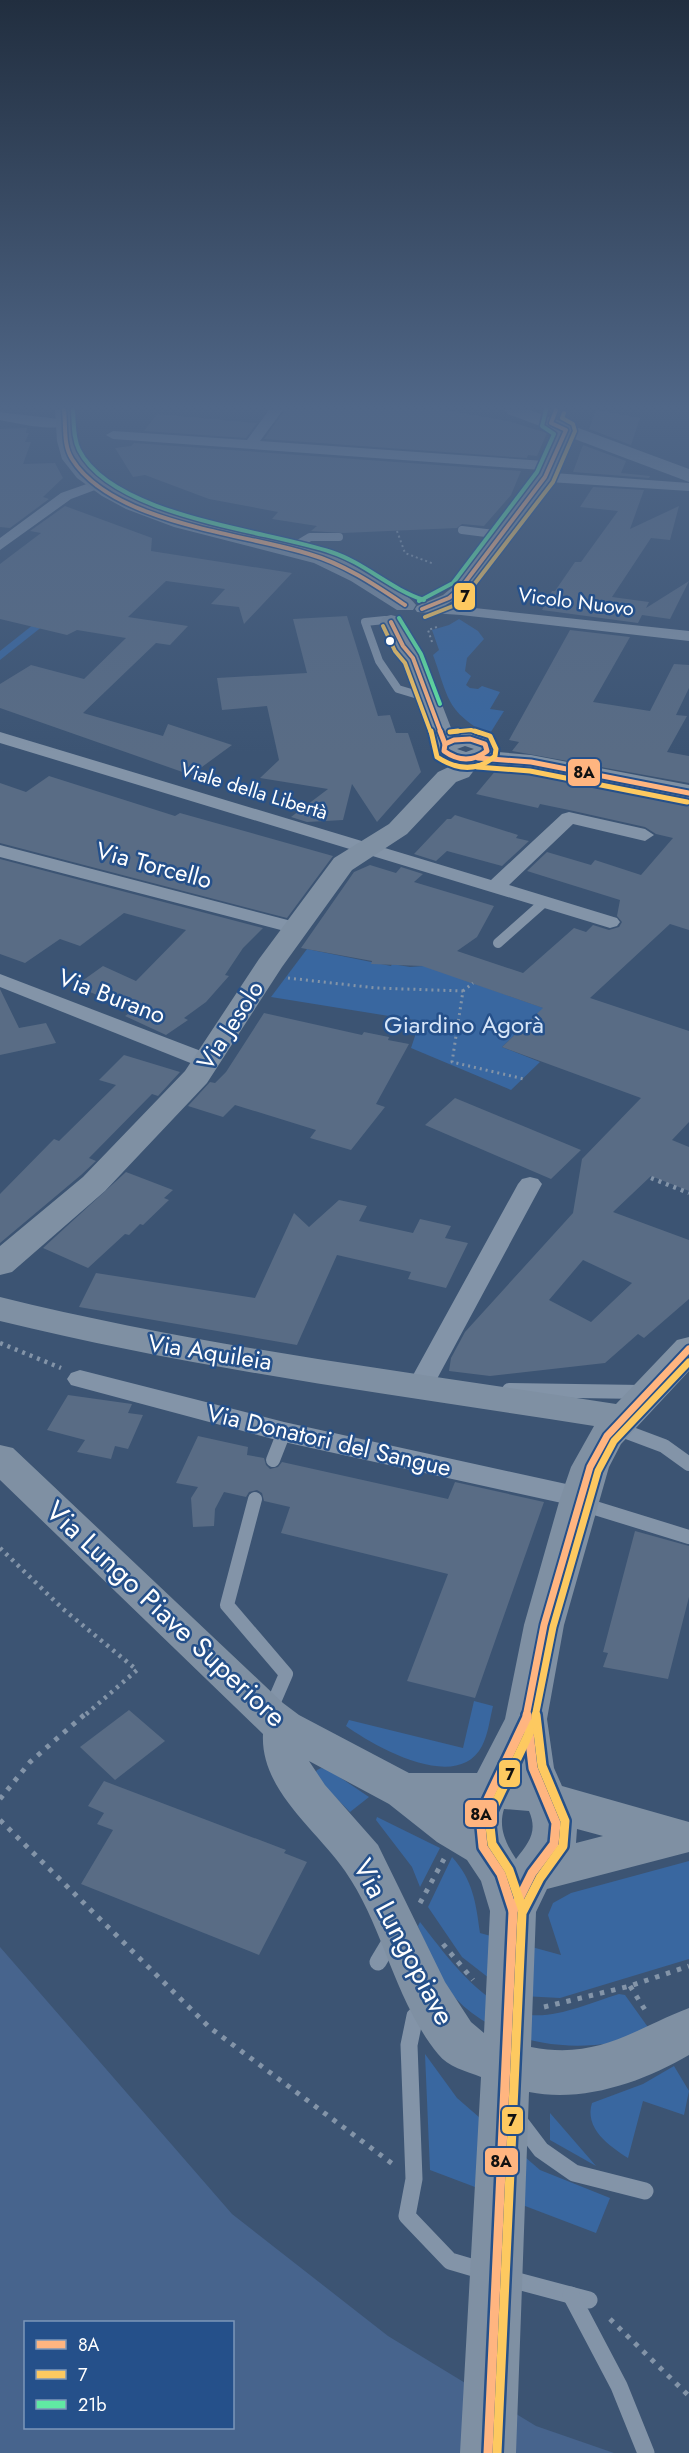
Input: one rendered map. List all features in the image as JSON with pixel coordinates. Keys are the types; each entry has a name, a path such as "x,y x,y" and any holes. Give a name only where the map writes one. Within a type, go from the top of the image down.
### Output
{"street":[{"path":"0,545 28,524"},
{"path":"182,524 290,549 331,561 404,614"},
{"path":"404,614 449,598 460,589 510,524"},
{"name":"Vicolo Nuovo","path":"404,614 462,610 689,636"},
{"path":"404,614 403,646 413,658 430,703 463,754 531,762 689,793"},
{"name":"Viale della Libertà","path":"0,736 542,904 610,922"},
{"name":"Via Jesolo","path":"0,1264 94,1184 196,1077 263,975 343,864 398,829 463,754"},
{"path":"494,888 569,818 645,835"},
{"name":"Via Torcello","path":"0,851 296,928"},
{"name":"Via Burano","path":"0,980 206,1061"},
{"path":"424,1382 530,1184"},
{"name":"Via Aquileia","path":"0,1307 84,1330 628,1412"},
{"path":"466,1848 489,1792 526,1719 544,1625 590,1467 628,1412 689,1349"},
{"name":"Via Donatori del Sangue","path":"80,1379 284,1432 579,1500"},
{"name":"Via Lungo Piave Superiore","path":"0,1458 276,1721"},
{"path":"488,2453 519,1913 554,1844 556,1823 533,1768 526,1719"},
{"name":"Via Lungopiave","path":"276,1721 282,1745 308,1761 319,1809 337,1826 361,1858 378,1886 411,1967 432,2004 475,2065 523,2071 567,2073 631,2060 654,2051 669,2023"},
{"path":"308,1761 404,1791 528,1791 547,1801 574,1810 684,1836"},
{"path":"404,1791 453,1829 466,1848 501,1874 519,1913"},
{"path":"519,1913 684,1836"}],"lane":[{"path":"462,530 502,535"},
{"path":"290,549 310,537 339,537"},
{"path":"404,614 365,622 379,660 398,689 430,703"},
{"path":"498,944 542,904"},
{"path":"628,1412 661,1444 678,1453 689,1464"},
{"path":"273,1460 284,1432"},
{"path":"255,1499 227,1605 286,1674 276,1721"},
{"path":"579,1500 689,1538"},
{"path":"432,2004 415,2016 409,2045 414,2179 407,2216 450,2261 580,2297 646,2453"},
{"path":"475,2065 541,2150 574,2173 645,2191"}],"path":[{"path":"397,531 405,553 434,564"},
{"path":"263,975 349,988 415,992 463,991"},
{"path":"473,982 463,991 452,1062 524,1079"},
{"path":"651,1178 689,1193"},
{"path":"0,1342 59,1367 80,1379"},
{"path":"0,1548 63,1609 137,1670 30,1762 0,1799"},
{"path":"0,1820 209,2027 366,2147 414,2179"},
{"path":"398,1932 466,1848"},
{"path":"669,2023 630,1986 689,1966"},
{"path":"580,2297 689,2396"}],"green space":[{"path":"48,613 58,614 0,660 0,651"},
{"path":"459,619 478,631 484,639 467,658 465,671 471,676 466,685 478,689 482,686 500,692 490,709 504,711 489,735 464,719 457,711 446,693 433,655 439,650 432,630"},
{"name":"Giardino Agorà","path":"307,949 391,966 392,964 410,967 438,965 473,983 555,1012 531,1035 519,1031 502,1047 540,1062 511,1090 411,1048 420,1021 271,997"},
{"path":"474,1701 493,1706 486,1737 482,1746 470,1760 454,1766 435,1766 415,1762 395,1754 346,1726 349,1720 463,1748"},
{"path":"321,1768 329,1770 369,1797 350,1812 314,1776"},
{"path":"377,1817 440,1848 420,1887 412,1867 376,1820"},
{"path":"452,1857 469,1883 480,1933 561,1955 548,1915 553,1903 571,1893 689,1861 689,1959 560,1998 522,1996 494,1982 462,1957 428,1907"},
{"path":"420,1922 468,1979 497,2003 513,2011 530,2015 552,2014 619,1994 625,1995 650,2030 611,2043 564,2045 517,2036 495,2027 475,2015 457,2000 442,1981 418,1926"},
{"path":"425,2054 457,2098 540,2170 610,2198 596,2233 430,2170"},
{"path":"674,2066 689,2091 684,2115 643,2101 628,2158 606,2142 595,2128 590,2112 592,2103 643,2084"},
{"path":"550,2113 596,2166 550,2140"}],"shaded area":[{"path":"0,1947 232,2214 388,2336 536,2426 614,2453 0,2453"}],"building":[{"path":"0,524 15,524 10,528 0,527"},
{"path":"39,524 115,524 152,538 151,551 292,573 244,624 239,607 211,604 225,589 166,581 128,617 188,626 170,645 156,643 83,713 163,736 168,724 232,745 191,775 0,708 0,684 31,665 84,679 126,638 77,630 67,635 0,619 0,564 41,533 30,531"},
{"path":"307,524 461,524 457,528 343,533 311,531 317,526"},
{"path":"608,524 632,524 630,529 640,524 674,524 670,540 651,538 612,597 649,602 646,608 689,581 670,619 642,615 638,623 542,610 552,591 555,591 575,562 581,562"},
{"path":"347,616 378,716 390,715 396,733 408,733 421,772 377,822 352,784 343,820 307,822 291,817 328,789 260,778 279,760 267,706 222,710 217,678 307,673 293,619"},
{"path":"570,630 630,637 593,702 650,711 674,664 689,665 689,688 676,715 687,716 667,752 689,756 689,783 512,751 519,742 509,740"},
{"path":"497,769 531,771 689,803 689,930 670,924 590,998 689,1031 689,1122 672,1140 689,1147 689,1191 651,1176 613,1212 689,1240 689,1299 644,1338 638,1334 605,1363 490,1376 449,1371 451,1358 465,1332 573,1213 582,1159 641,1098 502,1047 543,1008 422,966 371,964 372,961 301,948 354,872 370,865 396,873 401,867 423,874 414,882 494,906 477,937 457,951 523,973 574,928 586,932 593,925 609,930 619,927 622,922 617,916 620,900 527,871 547,852 591,865 595,860 641,875 673,838 656,834 645,827 569,810 540,804 538,808 476,794","holes":["583,1260 632,1283 591,1322 549,1300"]},
{"path":"49,776 175,816 180,813 333,856 287,918 0,843 0,783 26,792"},
{"path":"455,815 518,835 516,838 529,841 502,866 447,851 436,861 414,854 447,819"},
{"path":"0,859 263,928 243,948 225,975 229,976 206,1002 184,1018 188,1020 166,1035 125,1016 134,1010 75,986 103,966 136,981 186,930 124,913 80,946 60,939 25,963 0,954"},
{"path":"0,989 19,1028 46,1023 56,1043 0,1055"},
{"path":"264,1013 362,1035 364,1032 389,1037 388,1040 409,1044 376,1104 385,1107 351,1150 310,1138 316,1130 235,1105 223,1117 188,1106 210,1082 215,1083 226,1072"},
{"path":"124,1055 180,1072 158,1096 152,1094 89,1158 96,1161 0,1243 0,1194 54,1139 59,1141 116,1085 99,1080"},
{"path":"455,1098 581,1150 551,1179 425,1125"},
{"path":"126,1172 173,1190 164,1198 169,1200 143,1225 140,1224 129,1235 125,1234 88,1268 43,1248"},
{"path":"339,1200 367,1206 359,1221 413,1233 420,1219 451,1226 445,1238 468,1243 446,1288 408,1279 411,1272 337,1255 297,1345 79,1307 96,1273 255,1298 294,1213 309,1227"},
{"path":"68,1395 132,1404 128,1413 143,1415 128,1449 115,1446 111,1459 77,1452 85,1440 47,1430"},
{"path":"198,1436 248,1447 247,1455 264,1458 270,1469 278,1467 282,1462 448,1499 455,1482 544,1502 475,1698 407,1681 448,1574 281,1533 290,1507 264,1501 262,1493 257,1490 249,1492 246,1497 224,1492 215,1509 214,1526 193,1527 191,1498 198,1487 176,1483"},
{"path":"635,1531 689,1546 689,1597 668,1679 603,1667 608,1653 603,1652"},
{"path":"129,1710 165,1741 115,1780 80,1747"},
{"path":"104,1781 286,1850 284,1853 307,1862 259,1955 81,1884 113,1830 97,1824 104,1813 88,1806"}],"transit line":[{"name":"8A","path":"189,524 309,554 358,576 405,605"},
{"name":"21b","path":"220,524 332,552 356,563 400,591 424,600"},
{"name":"21b","path":"419,601 444,590 453,583 497,524"},
{"name":"8A","path":"422,609 449,598 460,589 509,524"},
{"name":"7","path":"425,617 453,606 466,595 520,524"},
{"name":"21b","path":"399,618 421,654 440,704"},
{"name":"8A","path":"391,622 403,646 413,658 445,744"},
{"name":"7","path":"383,626 395,651 405,663 436,745 437,757 451,765 467,768 482,765 495,756 496,749 490,736 471,730 450,732"},
{"name":"8A","path":"470,739 485,744 487,751 471,759 460,759 444,751 445,744 454,740 470,739"},
{"name":"8A","path":"478,758 531,762 689,793"},
{"name":"7","path":"477,767 530,771 687,802"},
{"name":"8A","path":"488,2453 513,1911 532,1873 554,1844 556,1823 533,1768 526,1719 544,1625 590,1467 607,1436 689,1349"},
{"name":"7","path":"497,2453 522,1913 540,1878 563,1846 565,1821 542,1766 535,1719 553,1627 598,1471 614,1441 689,1362"},
{"name":"8A","path":"513,1911 501,1874 483,1847 480,1816 526,1719"},
{"name":"7","path":"522,1908 509,1870 492,1844 489,1817 534,1723"}]}
